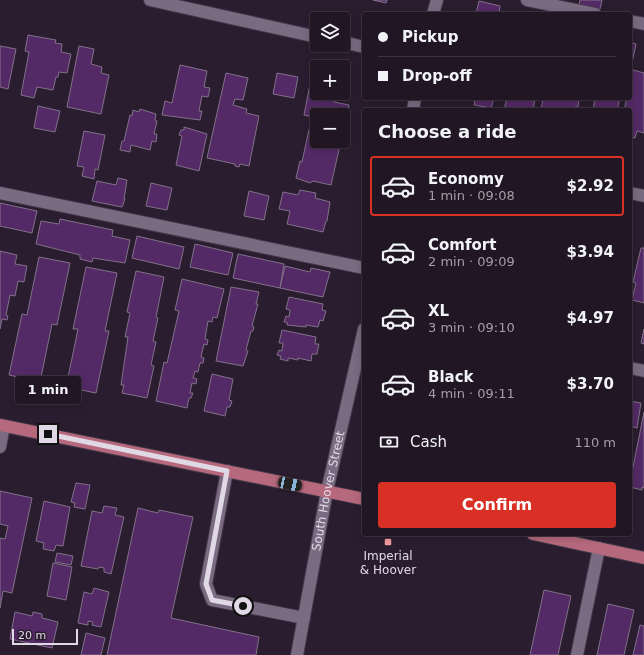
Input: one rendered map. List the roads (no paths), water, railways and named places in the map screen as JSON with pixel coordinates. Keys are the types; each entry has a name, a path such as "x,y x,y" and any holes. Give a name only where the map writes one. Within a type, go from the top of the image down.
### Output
{"main road":[{"path":"2,425 362,499"},
{"path":"542,536 644,558"}],"street":[{"path":"150,0 310,34"},
{"path":"434,12 437,0"},
{"path":"527,0 585,12"},
{"path":"632,21 644,24"},
{"path":"350,44 362,47"},
{"path":"0,193 362,268"},
{"path":"632,193 644,196"},
{"name":"South Hoover Street","path":"297,655 327,491 362,338"},
{"path":"632,368 644,371"},
{"path":"0,447 2,425"},
{"path":"227,471 206,584 212,600 304,618"},
{"path":"577,655 599,548"}],"place":[{"name":"Imperial & Hoover","path":"388,542"}]}
